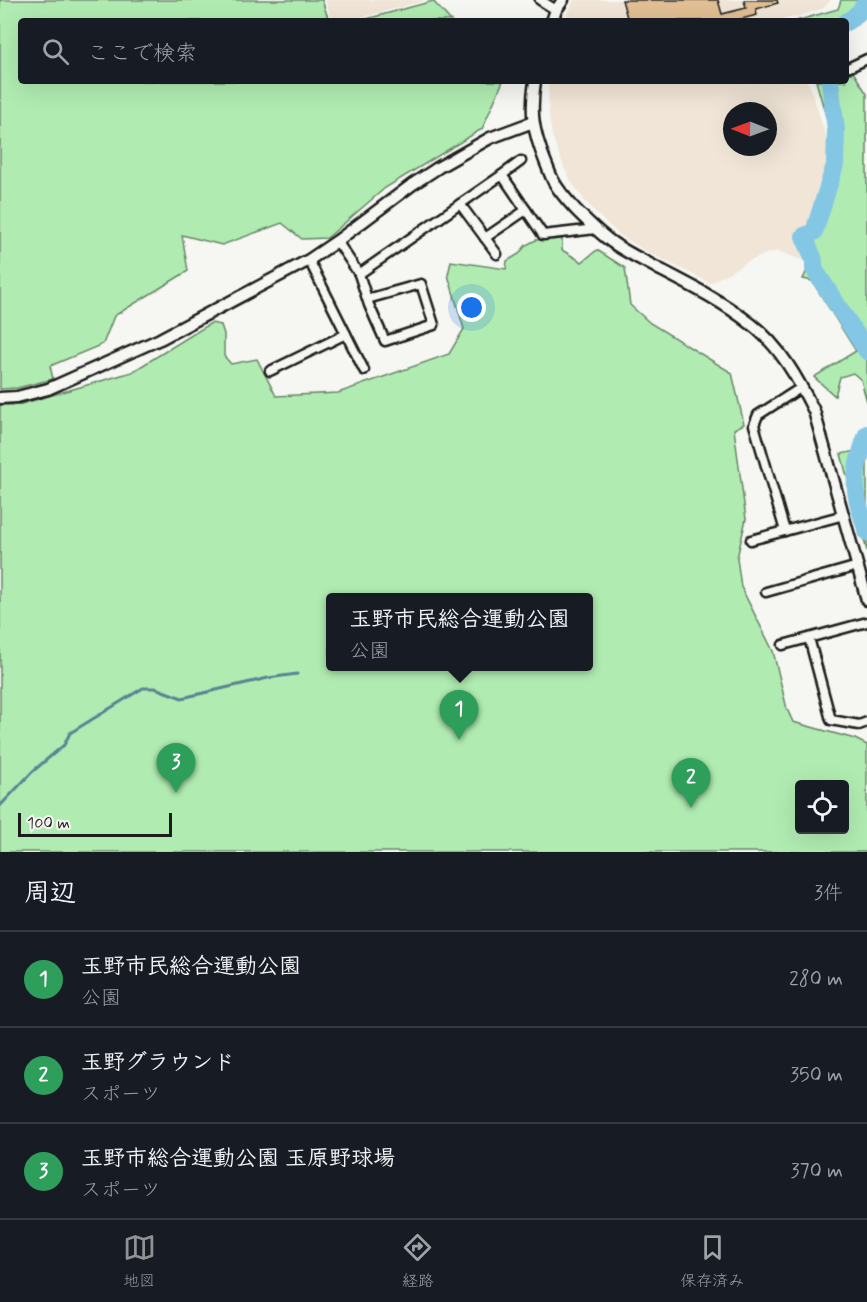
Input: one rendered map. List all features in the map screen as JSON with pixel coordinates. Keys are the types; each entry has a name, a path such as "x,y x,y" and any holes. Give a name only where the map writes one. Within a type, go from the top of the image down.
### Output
{"street":[{"path":"540,0 556,10"},
{"path":"553,18 563,0"},
{"path":"850,67 867,59"},
{"path":"534,84 532,99 533,122 538,142 554,182 565,198 612,243 709,295 753,325 786,361 802,387 818,422 867,600"},
{"path":"0,398 17,397 48,389 160,339 309,260 439,167 490,138 533,122"},
{"path":"359,274 521,162"},
{"path":"502,175 543,235 596,229"},
{"path":"459,204 497,254"},
{"path":"485,238 526,210"},
{"path":"337,241 359,274 367,299 385,341 434,325 421,284 367,299"},
{"path":"309,260 364,370"},
{"path":"270,371 346,334"},
{"path":"785,531 754,425 758,415 802,387"},
{"path":"751,540 844,515"},
{"path":"766,592 858,566"},
{"path":"783,645 867,622"},
{"path":"809,638 831,720 859,725 867,722"}],"shaded area":[{"path":"325,0 427,0 358,18 331,18"},
{"path":"574,0 831,0 823,8 789,18 565,18"},
{"path":"548,84 809,84 831,151 806,231 800,231 809,259 804,261 778,251 769,253 749,261 710,283 621,236 585,201 564,167 552,136"}],"green space":[{"path":"0,0 322,0 328,18 18,18 18,84 502,84 482,129 385,188 327,238 302,239 282,223 222,245 182,235 188,271 114,316 103,344 50,366 53,379 17,388 0,389"},
{"path":"841,0 862,0 842,18 806,18 838,9"},
{"path":"433,1 448,18 370,18"},
{"path":"849,66 867,94 867,402 861,380 853,373 840,377 835,396 814,377 856,351 812,281 803,279 810,264 813,241 840,166 817,84 849,84"},
{"path":"562,239 562,250 582,262 597,250 625,268 630,305 650,323 732,373 744,424 734,429 746,519 737,558 741,587 773,651 787,709 793,722 855,739 867,745 867,852 0,852 0,405 18,405 132,372 211,323 221,325 224,334 224,356 231,364 257,359 276,396 338,393 449,354 464,329 448,275 451,261 506,269 507,261 519,254 526,245 536,240"},
{"path":"867,427 867,551 841,454 865,449"}],"building":[{"path":"622,0 718,0 722,14 746,8 744,0 777,0 778,3 756,9 757,15 746,18 627,18"}],"waterway":[{"path":"849,20 858,13 866,0"},
{"path":"830,84 836,130 835,165 814,232 804,236 814,260 814,269 867,351"},
{"path":"867,434 856,476 858,500 867,532"},
{"path":"0,806 32,772 64,745 70,733 143,688 155,688 182,698 268,678 297,674"}],"place":[{"name":"玉野市民総合運動公園","path":"459,740"},
{"name":"玉野市総合運動公園 玉原野球場","path":"176,793"},
{"name":"玉野グラウンド","path":"691,808"}]}
